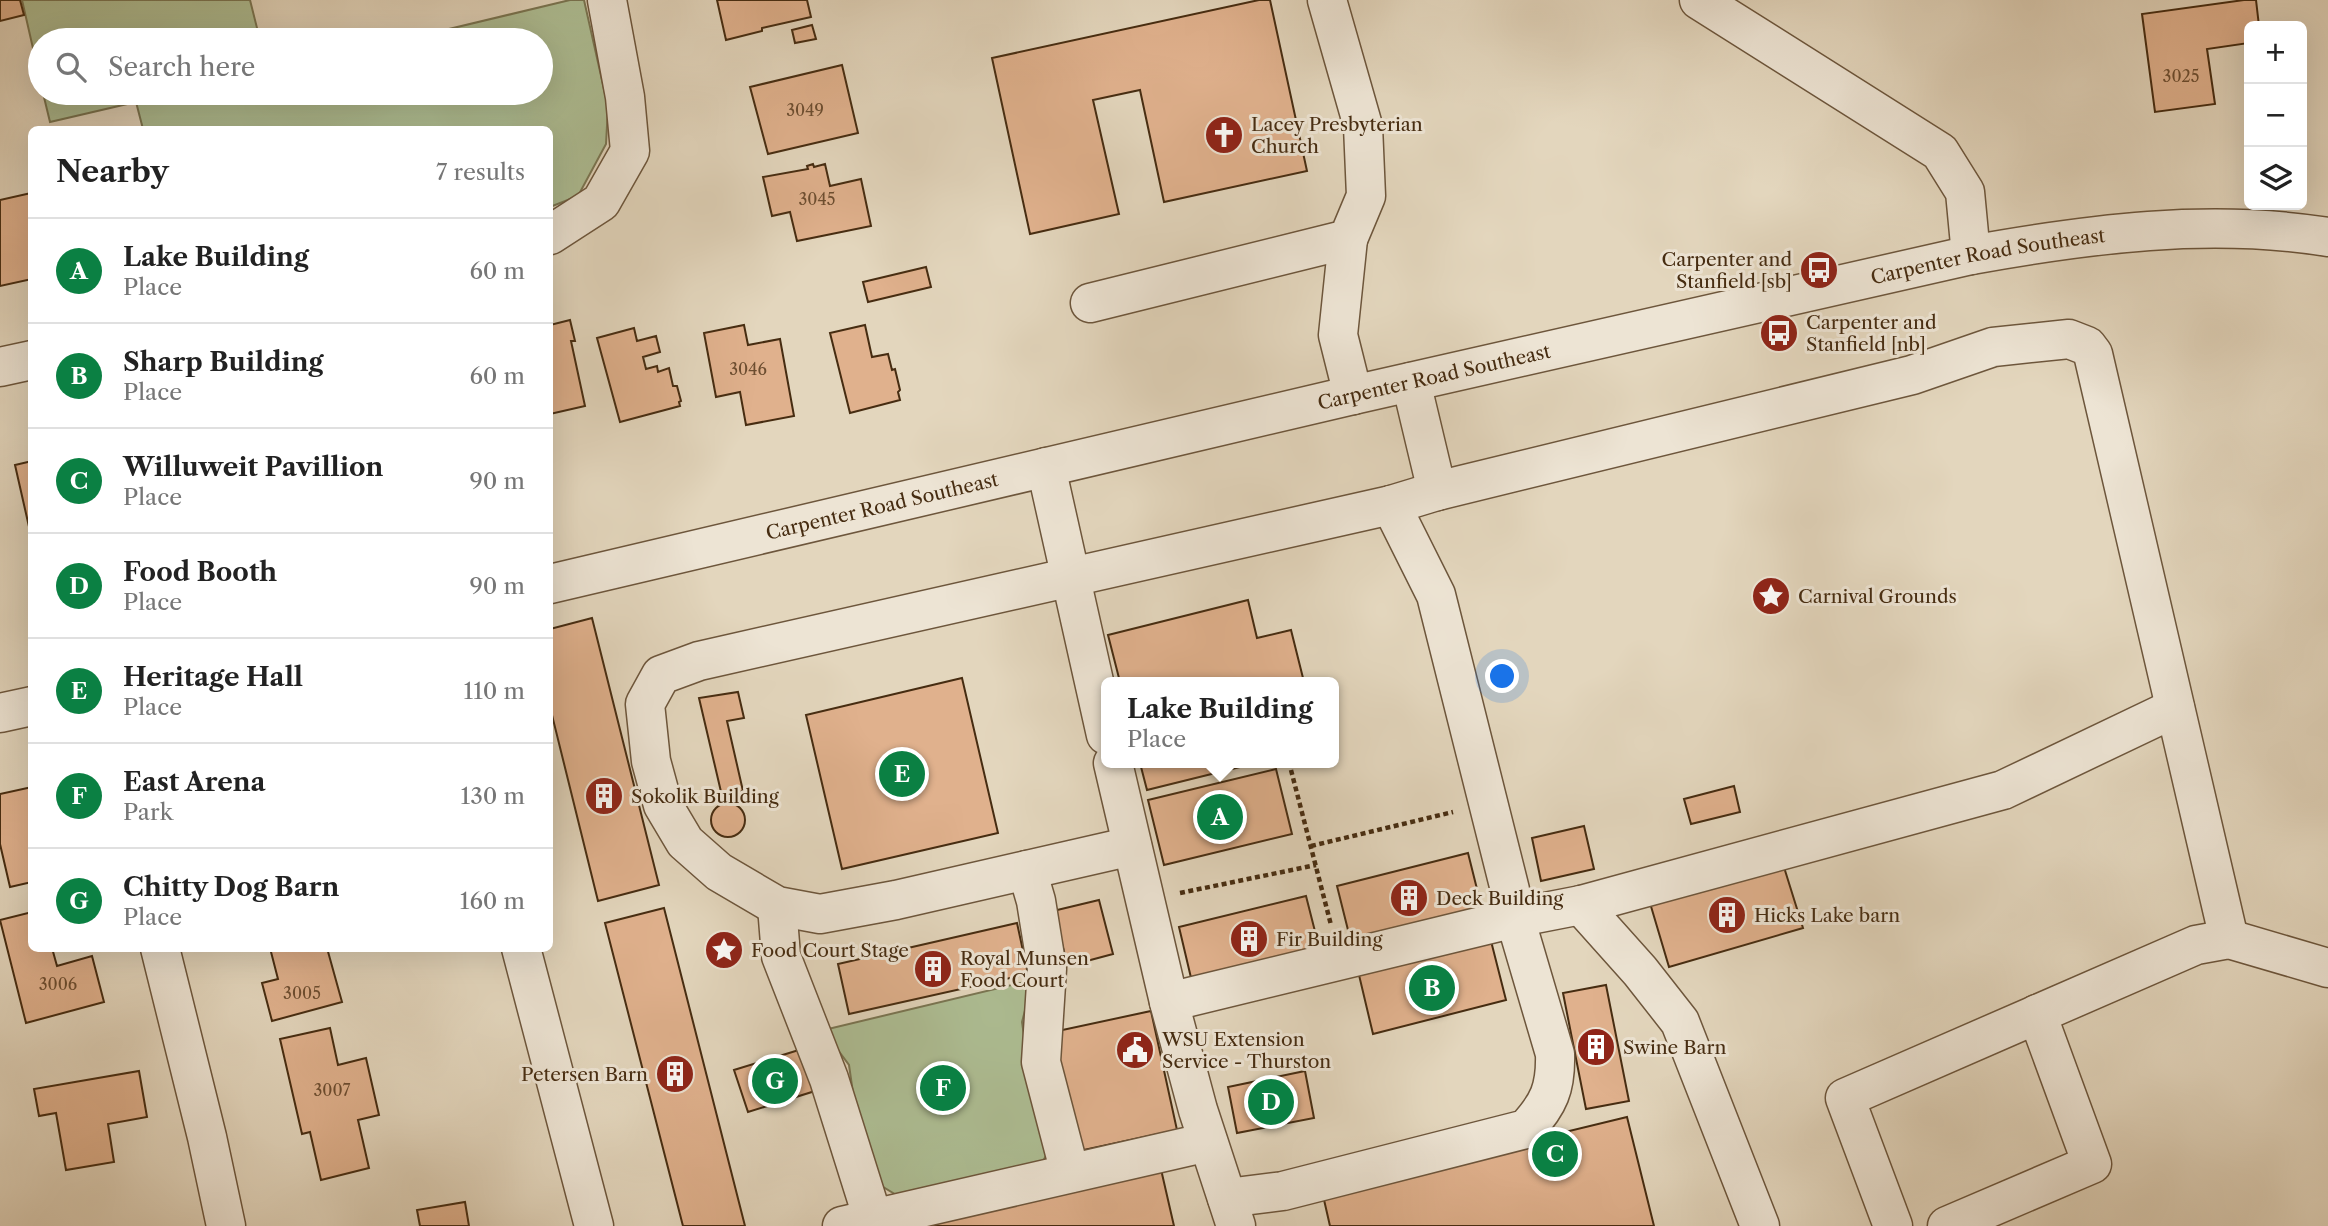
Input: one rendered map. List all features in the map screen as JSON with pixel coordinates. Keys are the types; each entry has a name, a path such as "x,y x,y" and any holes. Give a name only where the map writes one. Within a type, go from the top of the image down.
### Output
{"street":[{"path":"553,233 601,202 630,151 625,97 607,0"},
{"path":"1327,0 1363,126 1366,196 1348,239 1338,335 1353,395"},
{"path":"1699,0 1940,152 1965,192 1971,255"},
{"name":"Carpenter Road Southeast","path":"553,583 1353,395 1971,255 2059,239 2142,230 2225,229 2305,233 2328,237"},
{"path":"1090,303 1348,239"},
{"path":"1132,846 897,900 820,914 778,906 719,872 685,842 663,805 651,761 645,704 661,675 699,661 757,646 1391,505 1437,491 1912,375 1993,347 2069,339 2087,345 2093,354 2229,939"},
{"path":"0,367 28,361"},
{"path":"1411,382 1437,491"},
{"path":"1046,467 1101,714"},
{"path":"1114,768 1169,1002 1208,1142 1232,1212 1283,1191 1526,1129 1541,1114 1551,1096 1556,1075 1555,1054 1515,918 1436,594 1391,505"},
{"path":"0,713 28,707"},
{"path":"1169,1002 1515,918 1581,905 2003,790 2175,708"},
{"path":"1027,870 1036,901 1047,969 1041,1062 1070,1173"},
{"path":"1581,905 1640,971 1680,1022 1760,1226"},
{"path":"778,906 782,956 829,1080 858,1222 1208,1142"},
{"path":"1893,1226 1845,1098 2196,945 2229,939 2328,968"},
{"path":"161,952 226,1226"},
{"path":"522,952 594,1226"},
{"path":"1947,1226 2092,1164 2037,1014"}],"path":[{"path":"1291,770 1340,960"},
{"path":"1311,846 1489,803"},
{"path":"1145,901 1316,865"}],"green space":[{"path":"22,0 250,0 257,28 28,28"},
{"path":"570,0 584,0 608,107 606,144 578,196 553,206 553,126 142,126 137,105 553,105 553,28 453,28"},
{"path":"46,105 123,105 50,122"},
{"path":"1033,980 1022,1022 1029,1070 1048,1152 1042,1163 903,1199 880,1185 855,1107 849,1065 829,1038 828,1029"}],"building":[{"path":"0,0 20,0 24,15 0,21"},
{"path":"717,0 807,0 811,17 762,28 762,31 726,40"},
{"name":"Lacey Presbyterian Church","path":"1259,0 1270,0 1307,171 1164,202 1140,90 1093,100 1119,214 1030,234 992,58"},
{"path":"2256,0 2258,21 2244,21 2244,44 2207,49 2215,104 2155,112 2142,14"},
{"path":"812,25 816,39 795,43 792,30"},
{"path":"842,65 858,133 768,154 750,87"},
{"path":"813,164 814,167 825,164 830,186 861,179 871,226 797,241 790,212 772,216 763,177 808,169 807,166"},
{"path":"28,194 28,280 0,286 0,200"},
{"path":"926,267 931,287 868,302 863,282"},
{"path":"570,320 575,341 571,341 585,406 553,413 553,324"},
{"path":"744,325 748,345 780,339 794,416 746,425 740,392 716,397 704,333"},
{"path":"865,325 872,357 888,354 892,370 895,369 900,400 850,413 830,333"},
{"path":"634,328 637,341 656,336 660,352 643,357 646,369 657,366 658,372 669,368 673,386 677,386 681,401 680,406 620,422 597,338"},
{"path":"28,462 28,522 15,465"},
{"path":"1248,600 1257,638 1291,630 1303,677 1119,677 1108,635"},
{"name":"Sokolik Building","path":"592,618 659,885 598,901 553,719 553,628"},
{"path":"962,678 998,833 842,869 806,715"},
{"path":"738,692 744,718 727,721 743,791 722,796 699,698"},
{"path":"1141,768 1236,768 1147,790"},
{"path":"1276,769 1292,834 1164,865 1148,800"},
{"path":"1734,786 1740,812 1691,824 1684,799"},
{"path":"28,788 28,883 10,887 0,844 0,794"},
{"path":"728,803 740,808 745,820 740,832 728,837 716,832 711,820 716,808"},
{"path":"1584,826 1594,869 1541,881 1532,838"},
{"name":"Deck Building","path":"1468,853 1482,909 1351,942 1337,886"},
{"name":"Hicks Lake barn","path":"1783,864 1803,928 1669,967 1650,903"},
{"name":"Fir Building","path":"1306,896 1320,951 1192,982 1179,927"},
{"path":"1099,900 1113,954 1068,966 1053,911"},
{"name":"Petersen Barn","path":"664,908 745,1226 683,1226 605,923"},
{"path":"28,913 28,952 53,952 57,966 92,956 104,1002 26,1023 0,920"},
{"name":"Royal Munsen Food Court","path":"1017,923 1028,974 849,1014 838,964"},
{"path":"1491,941 1506,1000 1373,1034 1359,975"},
{"path":"271,952 328,952 342,1002 272,1021 262,983 278,979"},
{"name":"Swine Barn","path":"1606,985 1629,1101 1586,1109 1563,993"},
{"path":"1151,1011 1177,1130 1079,1151 1053,1032"},
{"path":"330,1028 338,1065 366,1058 379,1115 358,1120 369,1168 321,1180 310,1132 302,1134 280,1039"},
{"path":"802,1049 815,1091 748,1112 734,1070"},
{"path":"139,1071 147,1117 108,1124 114,1162 66,1170 56,1113 39,1116 34,1089"},
{"path":"1305,1071 1314,1118 1237,1133 1228,1087"},
{"path":"1627,1117 1654,1226 1330,1226 1322,1191"},
{"path":"1160,1165 1174,1226 897,1226"},
{"path":"465,1202 469,1226 420,1226 417,1210"}],"place":[{"name":"Lacey Presbyterian Church","path":"1224,135"},
{"name":"Carpenter and Stanfield [sb]","path":"1819,270"},
{"name":"Carpenter and Stanfield [nb]","path":"1779,333"},
{"name":"Carnival Grounds","path":"1771,596"},
{"name":"Heritage Hall","path":"902,774"},
{"name":"Sokolik Building","path":"604,796"},
{"name":"Lake Building","path":"1220,817"},
{"name":"Deck Building","path":"1409,898"},
{"name":"Hicks Lake barn","path":"1727,915"},
{"name":"Fir Building","path":"1249,939"},
{"name":"Food Court Stage","path":"724,950"},
{"name":"Royal Munsen Food Court","path":"933,969"},
{"name":"Sharp Building","path":"1432,988"},
{"name":"Swine Barn","path":"1596,1047"},
{"name":"WSU Extension Service - Thurston","path":"1135,1050"},
{"name":"Petersen Barn","path":"675,1074"},
{"name":"Chitty Dog Barn","path":"775,1081"},
{"name":"East Arena","path":"943,1088"},
{"name":"Food Booth","path":"1271,1102"},
{"name":"Willuweit Pavillion","path":"1555,1154"}]}
